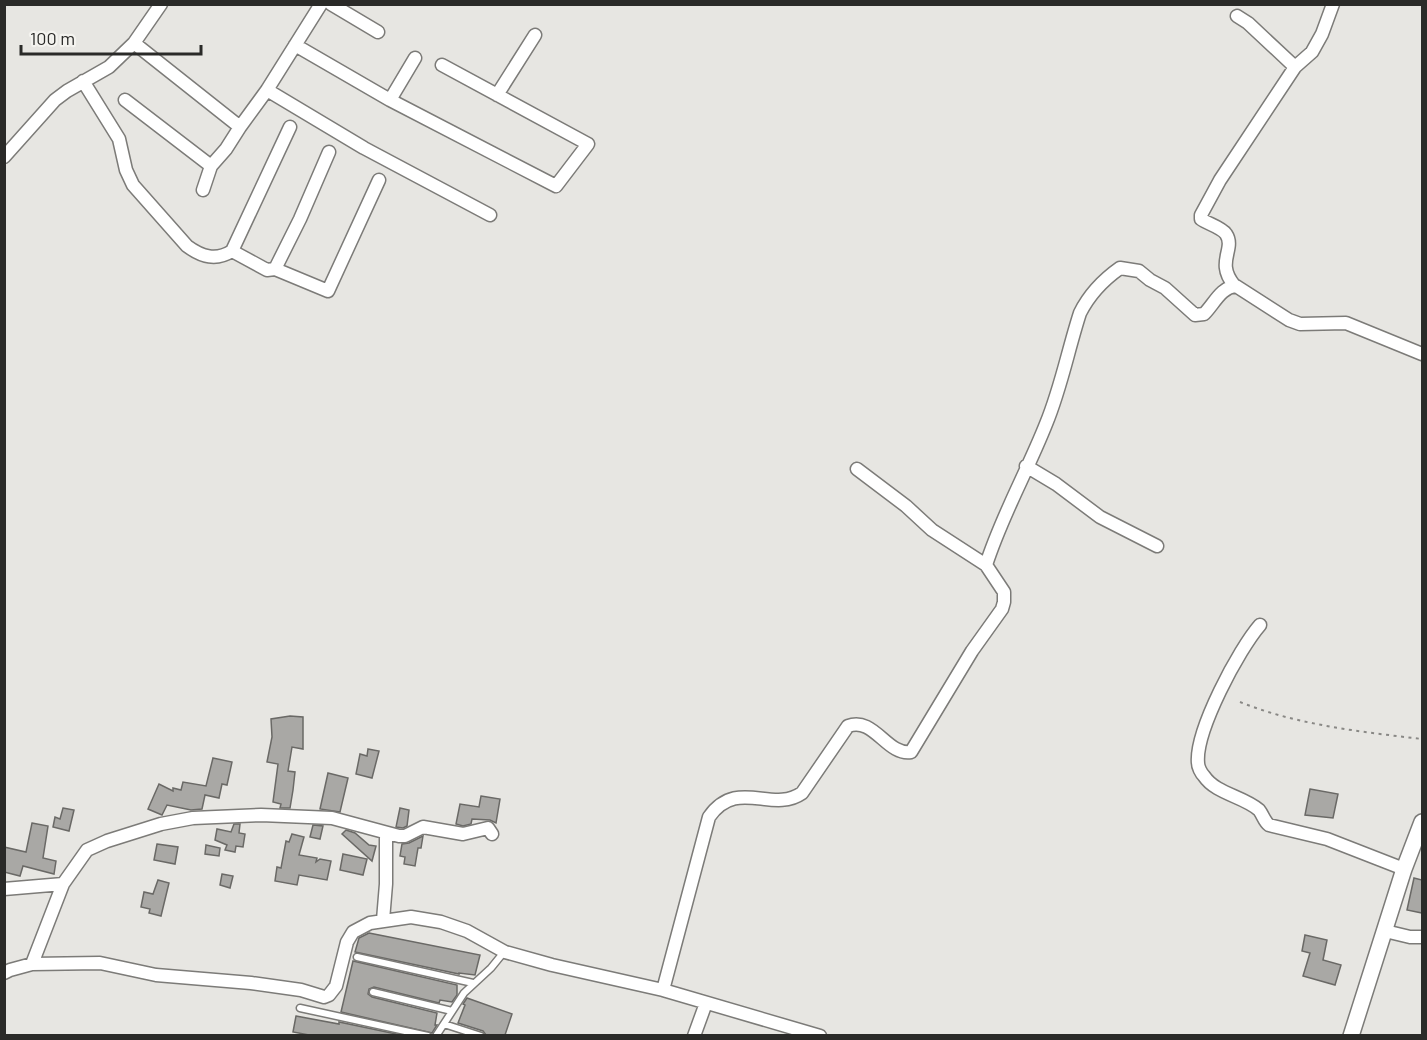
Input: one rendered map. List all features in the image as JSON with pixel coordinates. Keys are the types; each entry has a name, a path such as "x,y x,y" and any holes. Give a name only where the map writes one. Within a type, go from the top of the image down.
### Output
{"street":[{"path":"4,157 55,100 109,67 134,43 146,30 161,4"},
{"path":"203,190 211,166 226,149 267,90 321,4"},
{"path":"331,4 378,32"},
{"path":"1333,4 1322,34 1312,52 1295,67 1220,180 1201,219 1223,231 1228,237 1224,270 1234,285 1290,320 1300,324 1346,323 1422,354"},
{"path":"1237,16 1248,23 1295,67"},
{"path":"497,94 535,35"},
{"path":"134,43 240,127"},
{"path":"296,45 390,100 556,186 588,144 442,65"},
{"path":"390,100 415,57"},
{"path":"83,81 117,135 128,177 142,196 187,246 195,252 217,258 232,251 290,127"},
{"path":"267,90 364,148 490,215"},
{"path":"125,100 211,166"},
{"path":"275,269 329,152"},
{"path":"232,251 267,270 275,269 328,291 379,180"},
{"path":"986,565 999,527 1046,426 1058,394 1080,313 1085,303 1106,278 1120,268 1139,271 1165,288 1191,313 1198,315 1206,312 1223,291 1234,285"},
{"path":"1026,466 1056,484 1100,517 1158,546"},
{"path":"663,990 709,817 714,810 724,802 741,796 790,799 802,793 848,726 852,724 856,723 868,728 900,752 911,752 972,651 1002,609 1004,592 986,565 932,530 906,506 857,469"},
{"path":"1260,625 1220,691 1208,722 1201,741 1198,764 1203,774 1216,787 1258,810 1269,825 1327,839 1404,869"},
{"path":"32,964 63,884 87,850 140,831 193,818 261,815 333,818 386,834 405,836 423,827 463,834 488,828 492,834"},
{"path":"1351,1035 1404,869 1422,822"},
{"path":"383,920 386,834"},
{"path":"4,889 63,884"},
{"path":"4,973 32,964 100,963 156,975 251,983 301,990 324,997 329,996 336,986 347,942 353,932 363,925 411,917 441,922 467,931 505,952 663,990 820,1035"},
{"path":"1385,931 1410,937 1422,937"},
{"path":"694,1035 706,1003"}],"lane":[{"path":"435,1035 472,983 491,968 505,952"},
{"path":"357,957 472,983"},
{"path":"373,992 452,1011"},
{"path":"300,1008 428,1035"},
{"path":"444,1024 481,1035"}],"path":[{"path":"1240,702 1257,709 1307,721 1422,739"}],"building":[{"path":"290,716 303,717 303,749 292,747 288,771 295,772 290,808 280,808 281,804 273,802 278,764 267,762 272,737 271,719"},
{"path":"368,749 379,751 372,778 356,774 360,754 367,756"},
{"path":"213,758 232,762 227,785 222,784 219,798 205,795 202,809 191,810 167,805 162,815 148,809 159,784 173,791 173,788 181,790 183,782 206,786"},
{"path":"328,773 348,778 340,812 320,809"},
{"path":"1310,789 1338,794 1333,818 1305,815"},
{"path":"481,796 500,799 496,823 490,820 472,819 471,824 463,826 456,824 460,804 479,807"},
{"path":"63,808 74,810 69,831 53,827 55,817 60,819"},
{"path":"400,808 409,810 407,826 403,828 396,827"},
{"path":"32,823 48,826 43,858 56,861 54,874 23,866 20,876 4,872 4,847 26,852"},
{"path":"234,824 240,824 239,833 245,834 243,847 236,846 235,852 225,850 227,845 215,840 217,829 231,832"},
{"path":"313,825 323,826 320,839 310,837"},
{"path":"346,830 355,833 369,845 376,846 372,861 342,834"},
{"path":"292,834 304,837 299,855 317,858 316,862 320,859 331,861 327,880 299,875 297,885 275,881 277,867 281,868 286,841 289,842"},
{"path":"423,836 415,866 404,864 405,857 400,856 402,844"},
{"path":"157,844 178,847 175,864 154,860"},
{"path":"206,845 220,848 219,856 205,854"},
{"path":"343,854 367,859 363,875 340,870"},
{"path":"222,874 233,876 230,888 220,885"},
{"path":"1414,878 1422,880 1422,913 1407,910"},
{"path":"158,880 169,883 161,916 149,913 150,909 141,907 144,892 153,894"},
{"path":"369,933 480,955 475,975 459,974 355,952 359,938"},
{"path":"1305,935 1327,940 1323,960 1341,965 1335,985 1303,976 1310,953 1302,951"},
{"path":"353,961 457,985 457,995 452,1002 440,1000 439,1003 374,987 369,989 368,994 372,997 437,1013 435,1025 437,1025 432,1033 341,1012"},
{"path":"467,998 512,1014 505,1035 486,1035 483,1031 458,1023"},
{"path":"296,1016 401,1035 309,1035 293,1032"}]}
